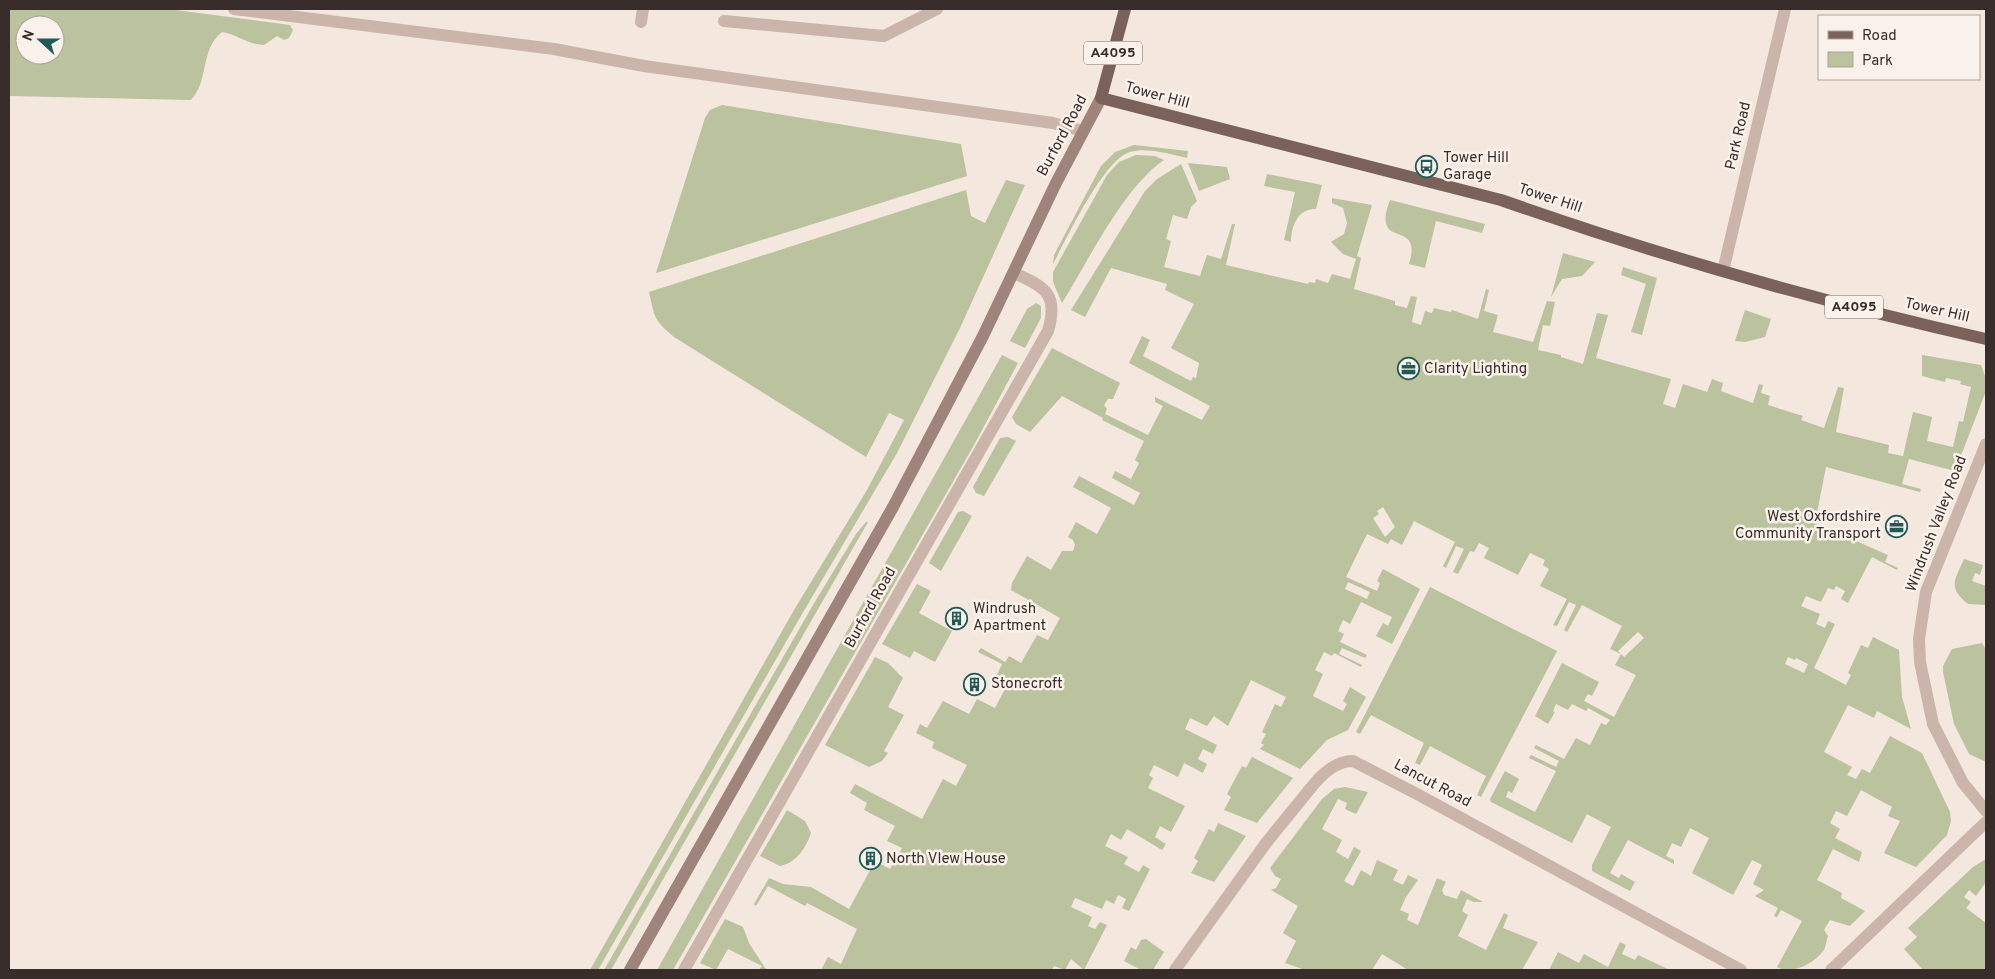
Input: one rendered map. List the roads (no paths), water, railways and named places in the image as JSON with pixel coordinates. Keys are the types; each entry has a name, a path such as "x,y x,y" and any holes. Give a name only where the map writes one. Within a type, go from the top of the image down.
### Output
{"main road":[{"name":"Burford Road","path":"630,970 893,507 1014,273 1083,130 1101,98 1125,9"},
{"name":"Tower Hill","path":"1101,98 1140,110 1335,156 1501,200 1723,271 1839,304 1986,339"}],"street":[{"path":"234,9 554,49 644,66 1053,123 1083,130"},
{"path":"641,22 643,9"},
{"path":"724,21 884,36 937,9"},
{"name":"Park Road","path":"1723,271 1785,9"},
{"name":"Burford Road","path":"684,970 1045,337 1052,319 1048,294 1044,287 1038,283 1014,273"},
{"name":"Windrush Valley Road","path":"1986,444 1926,592 1919,639 1920,662 1933,724 1963,783 1986,811"},
{"name":"Lancut Road","path":"1175,970 1266,843 1322,775 1346,761 1353,761 1417,794 1740,970"},
{"path":"1831,970 1986,822"}],"place":[{"name":"Tower Hill Garage","path":"1427,167"},
{"name":"Clarity Lighting","path":"1408,369"},
{"name":"West Oxfordshire Community Transport","path":"1897,526"},
{"name":"Windrush Apartment","path":"957,618"},
{"name":"Stonecroft","path":"975,684"},
{"name":"North Vlew House","path":"870,859"}]}
